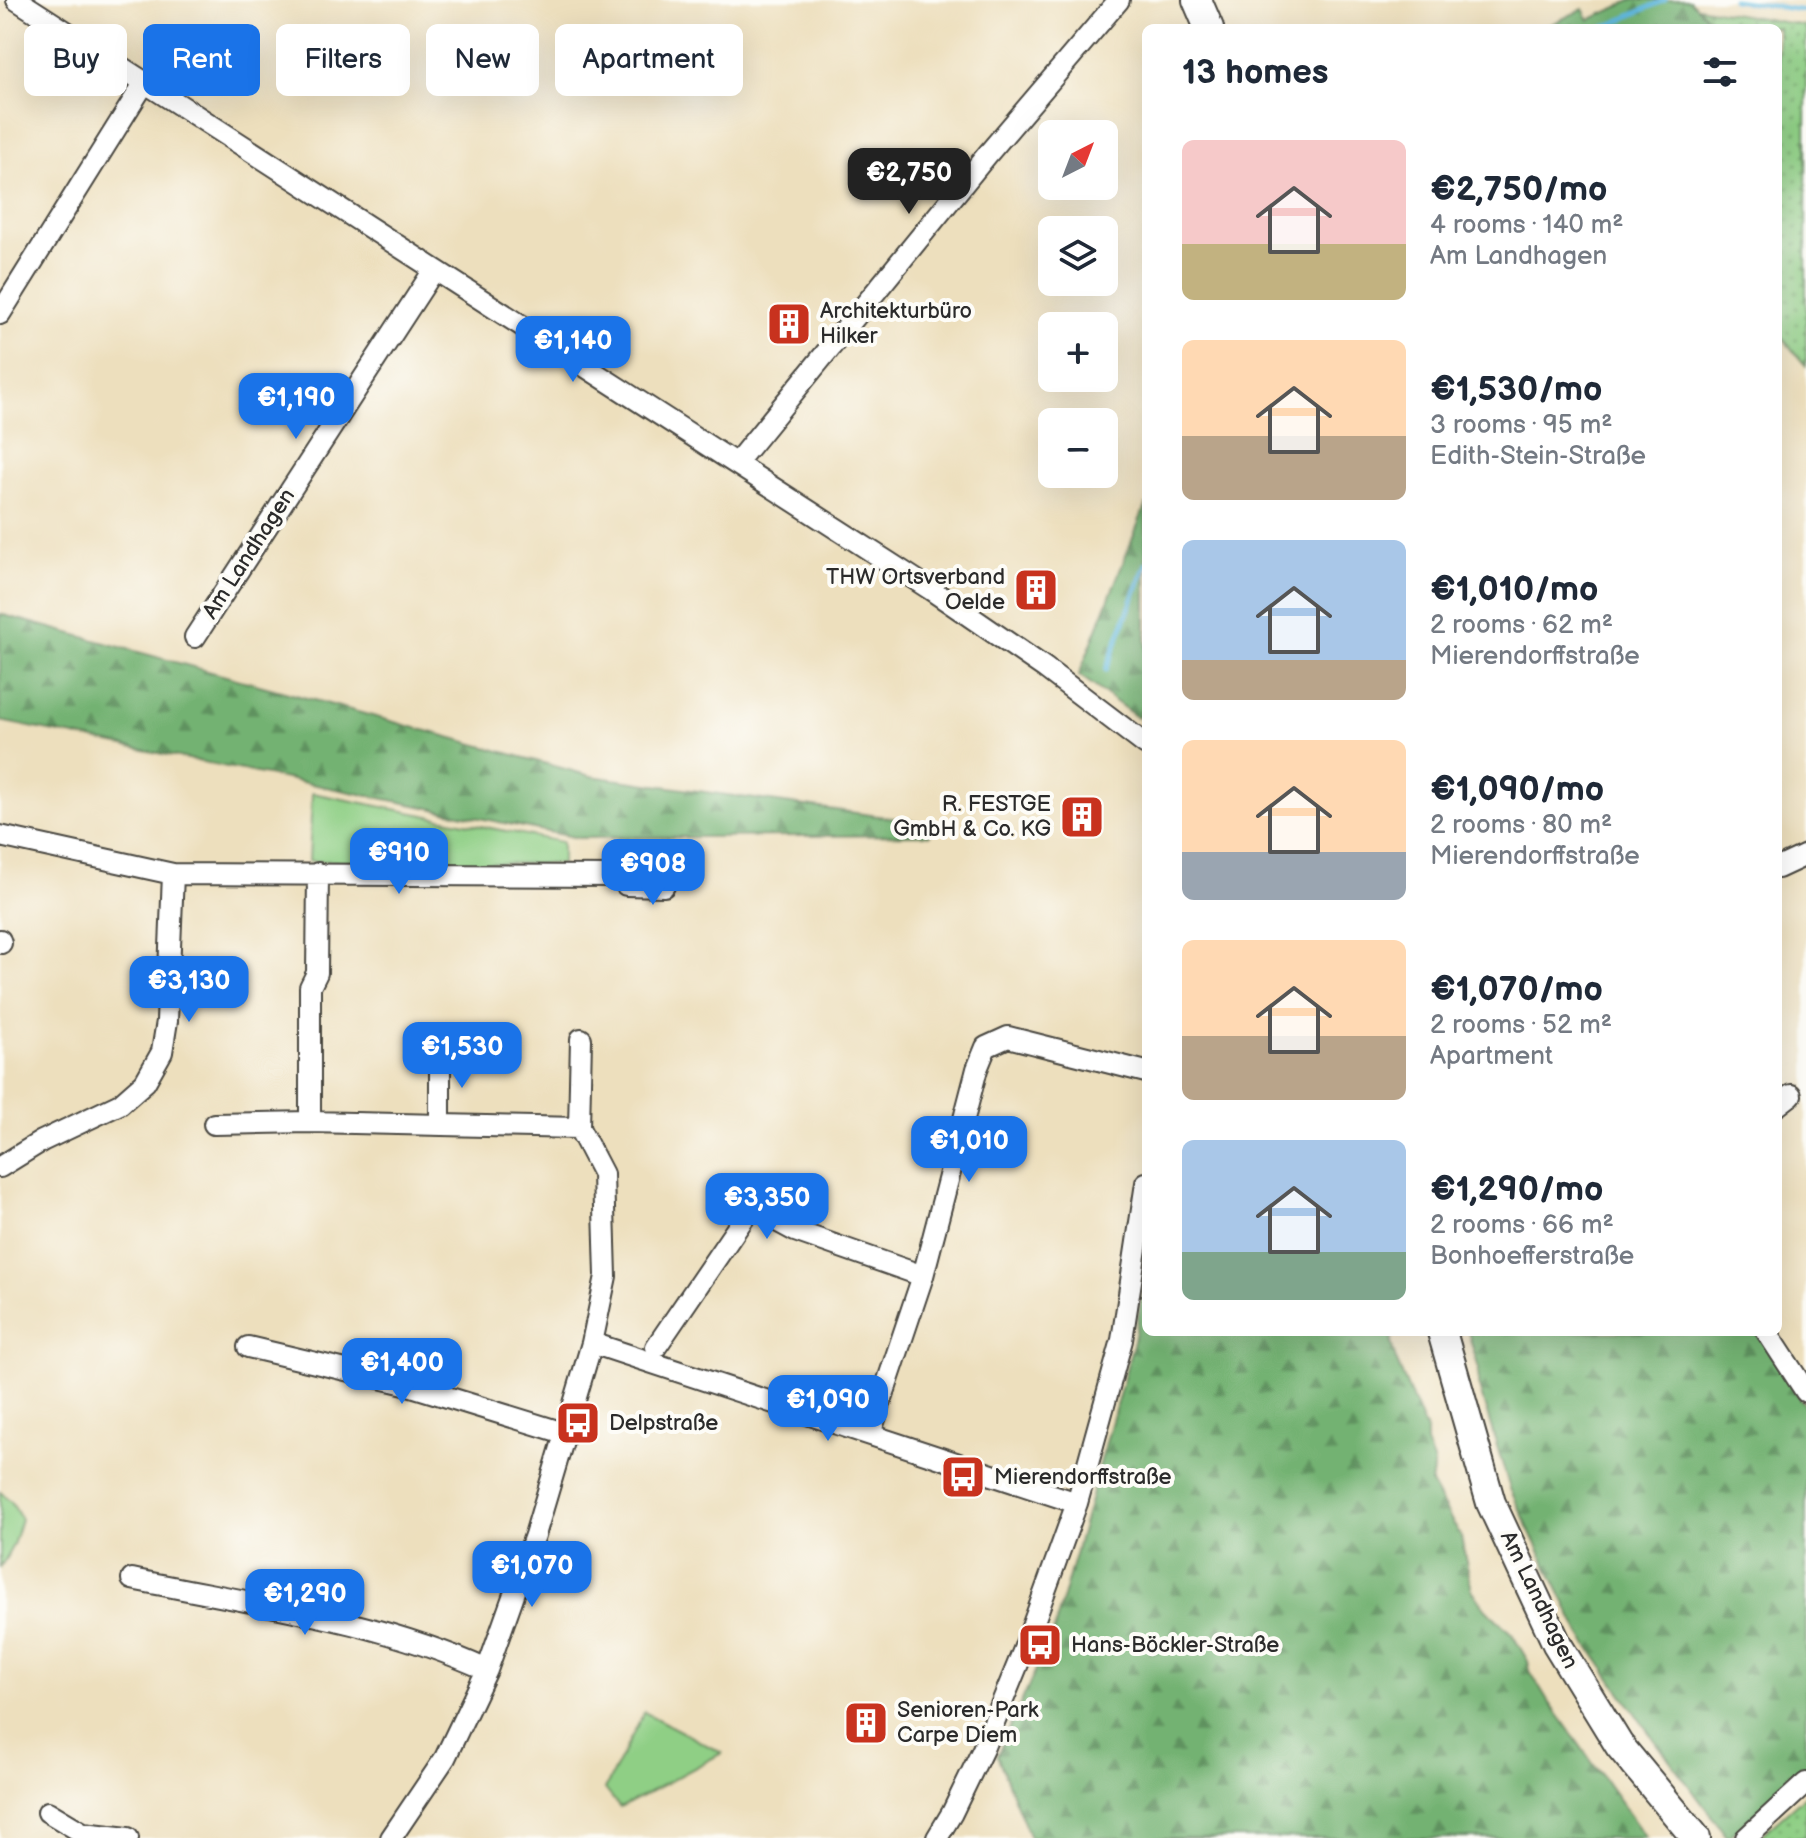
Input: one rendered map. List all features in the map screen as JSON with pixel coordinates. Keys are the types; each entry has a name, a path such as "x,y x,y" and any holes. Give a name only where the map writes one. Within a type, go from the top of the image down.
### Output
{"street":[{"path":"17,0 143,81"},
{"path":"737,462 987,155 1119,0"},
{"path":"1197,0 1207,24"},
{"path":"0,314 143,85"},
{"path":"167,96 737,462 969,615 1142,742"},
{"name":"Am Landhagen","path":"195,637 434,270"},
{"path":"0,836 173,874 626,876"},
{"path":"1782,866 1806,855"},
{"path":"310,1122 310,987 317,973 318,873"},
{"path":"0,1167 42,1141 120,1104 145,1082 162,1052 167,1021 173,874"},
{"path":"870,1434 923,1276 977,1069 986,1047 1008,1037 1142,1071"},
{"path":"391,1838 445,1758 487,1670 535,1535 592,1343 606,1276 603,1174 579,1128 581,1039"},
{"path":"440,1054 440,1125"},
{"path":"214,1124 310,1122 579,1128"},
{"path":"656,1347 763,1190 769,1217 795,1231 923,1276"},
{"path":"937,1838 983,1749 1024,1649 1077,1503 1122,1340 1142,1209"},
{"name":"Am Landhagen","path":"1443,1336 1491,1503 1557,1644 1619,1745 1696,1838"},
{"path":"1770,1336 1806,1392"},
{"path":"592,1343 1077,1503"},
{"path":"248,1347 405,1384 564,1433"},
{"path":"132,1579 385,1631 445,1651 487,1670"},
{"path":"1746,1838 1806,1783"},
{"path":"48,1812 83,1833 128,1838"}],"green space":[{"path":"1633,0 1689,0 1715,24 1551,24 1583,9 1589,20"},
{"path":"1697,7 1806,26 1806,366 1782,338 1782,24 1715,24"},
{"path":"1142,514 1142,708 1138,718 1079,675"},
{"path":"0,614 591,776 928,823 930,835 578,838 0,721"},
{"path":"312,793 562,842 562,864 309,861"},
{"path":"1142,1296 1142,1336 1392,1336 1396,1360 1426,1431 1426,1443 1434,1463 1431,1484 1461,1537 1472,1590 1486,1609 1512,1634 1547,1699 1646,1838 1030,1838 997,1755 1054,1630 1134,1341"},
{"path":"1469,1336 1760,1336 1806,1408 1806,1767 1728,1838 1580,1634 1510,1489 1478,1384 1479,1369"},
{"path":"0,1492 11,1501 21,1519 13,1545 0,1569"},
{"path":"644,1712 722,1753 620,1808 605,1789"},
{"path":"1806,1795 1806,1838 1758,1838"}],"waterway":[{"path":"1612,24 1665,0"},
{"path":"1733,0 1806,11"},
{"path":"1106,670 1142,575"}],"place":[{"name":"Architekturbüro Hilker","path":"789,324"},
{"name":"THW Ortsverband Oelde","path":"1036,590"},
{"name":"R. FESTGE GmbH & Co. KG","path":"1082,817"},
{"name":"Delpstraße","path":"578,1423"},
{"name":"Mierendorffstraße","path":"963,1477"},
{"name":"Hans-Böckler-Straße","path":"1040,1645"},
{"name":"Senioren-Park Carpe Diem","path":"866,1723"}]}
